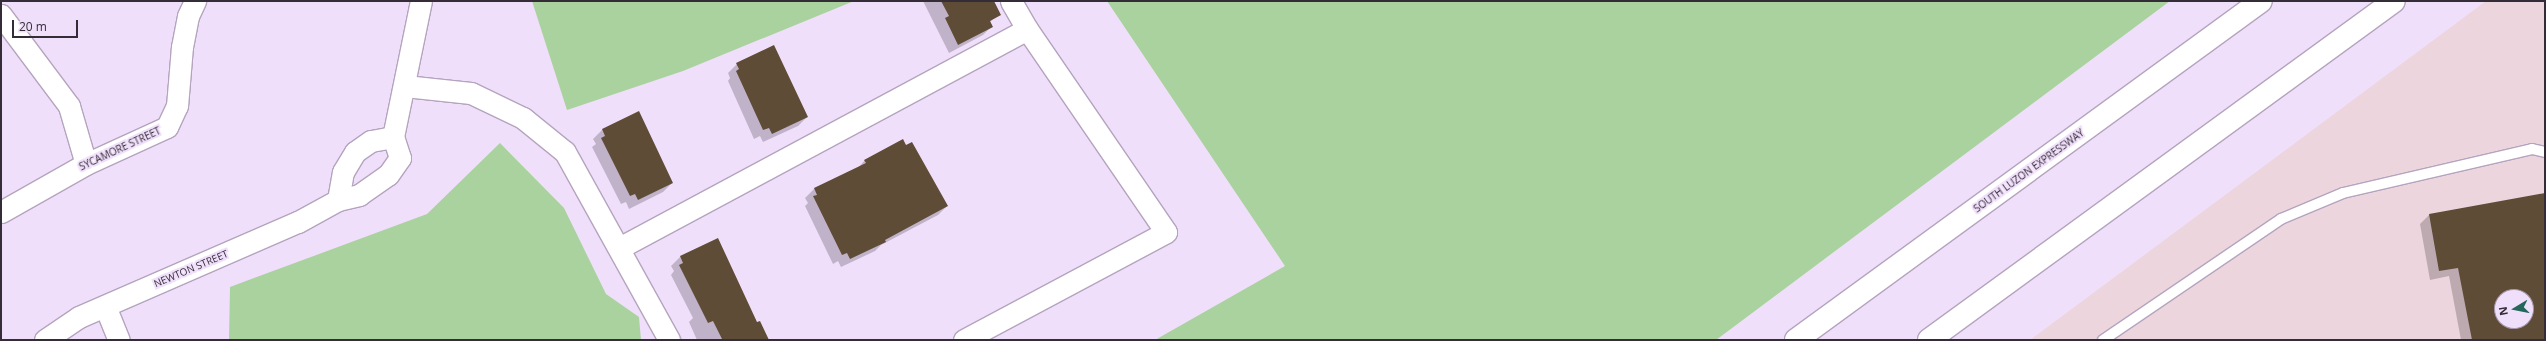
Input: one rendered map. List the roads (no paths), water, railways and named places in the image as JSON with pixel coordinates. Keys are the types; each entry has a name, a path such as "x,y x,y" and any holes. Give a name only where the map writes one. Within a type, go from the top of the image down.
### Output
{"highway":[{"name":"SOUTH LUZON EXPRESSWAY","path":"1796,340 2262,1"},
{"path":"1929,340 2394,1"}],"street":[{"name":"SYCAMORE STREET","path":"1,212 86,164 168,127 177,106 182,47 188,16 195,1"},
{"path":"338,200 343,172 355,152 371,141 393,137 405,86 421,1"},
{"path":"964,340 1166,232 1027,29 1011,1"},
{"path":"1,15 69,106 86,164"},
{"path":"619,248 1027,29"},
{"path":"405,86 471,93 523,118 565,152 669,340"},
{"name":"NEWTON STREET","path":"45,340 79,317 298,222 338,200 358,194 388,175 400,158 393,137"},
{"path":"105,306 118,340"}],"lane":[{"path":"2103,340 2281,219 2343,193 2532,149 2545,152"}]}
